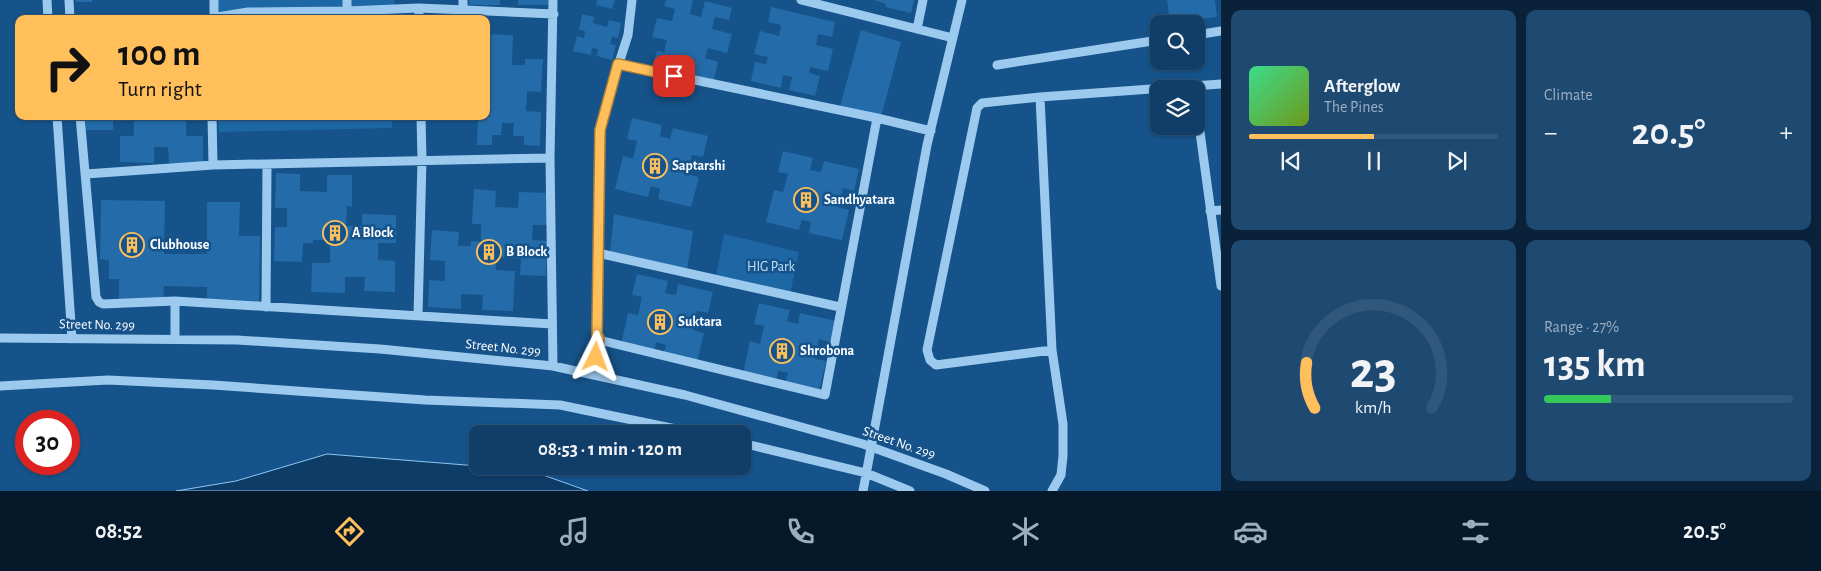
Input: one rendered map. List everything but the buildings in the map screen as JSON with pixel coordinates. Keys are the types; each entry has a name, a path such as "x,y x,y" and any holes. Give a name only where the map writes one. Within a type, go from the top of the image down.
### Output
{"street":[{"path":"47,0 48,15"},
{"path":"69,0 70,15"},
{"path":"211,15 214,0"},
{"path":"347,0 347,11"},
{"path":"463,0 463,10"},
{"path":"553,0 550,158 553,366"},
{"path":"593,375 599,338 597,334 600,130 628,35 632,0"},
{"path":"801,0 825,3 953,38"},
{"path":"917,29 923,0"},
{"path":"863,491 931,131 962,0"},
{"path":"229,15 248,12 419,8 554,14"},
{"path":"419,8 419,15"},
{"path":"1205,34 1221,31"},
{"path":"998,65 1150,41"},
{"path":"618,64 878,118 931,131"},
{"path":"1205,86 1221,84"},
{"path":"1052,350 936,365 930,360 927,350 977,108 982,103 1040,97 1150,91"},
{"path":"1040,97 1052,350 1063,424 1061,475 1052,491"},
{"path":"599,338 603,341 822,395 826,392 840,307 878,118"},
{"path":"57,120 72,339"},
{"path":"80,120 96,297 99,302 104,304 175,302 552,324"},
{"path":"212,120 213,165"},
{"path":"418,316 422,160 421,120"},
{"path":"1200,135 1221,286"},
{"path":"86,174 213,165 550,158"},
{"path":"266,307 267,164"},
{"path":"1210,211 1221,210"},
{"path":"598,253 840,307"},
{"path":"175,302 175,340"},
{"name":"Street No. 299","path":"0,338 237,340 380,349 553,366 685,395 872,447 946,474 985,491"},
{"path":"0,386 108,380 213,384 425,400 560,405 657,425"},
{"path":"751,445 866,474 910,491"}],"green space":[{"path":"213,0 395,0 394,15 214,15"},
{"path":"218,120 392,120 392,128 219,132"},
{"name":"HIG Park","path":"724,234 799,252 790,294 716,276"}],"shaded area":[{"path":"327,454 469,465 469,475 543,475 588,491 176,491 236,481"}],"place":[{"name":"Saptarshi","path":"655,166"},
{"name":"Sandhyatara","path":"806,200"},
{"name":"A Block","path":"335,233"},
{"name":"Clubhouse","path":"132,245"},
{"name":"B Block","path":"489,252"},
{"name":"Suktara","path":"660,322"},
{"name":"Shrobona","path":"782,351"}],"route":[{"path":"596,357 599,338 597,334 600,130 610,91 618,64 674,76"}]}
